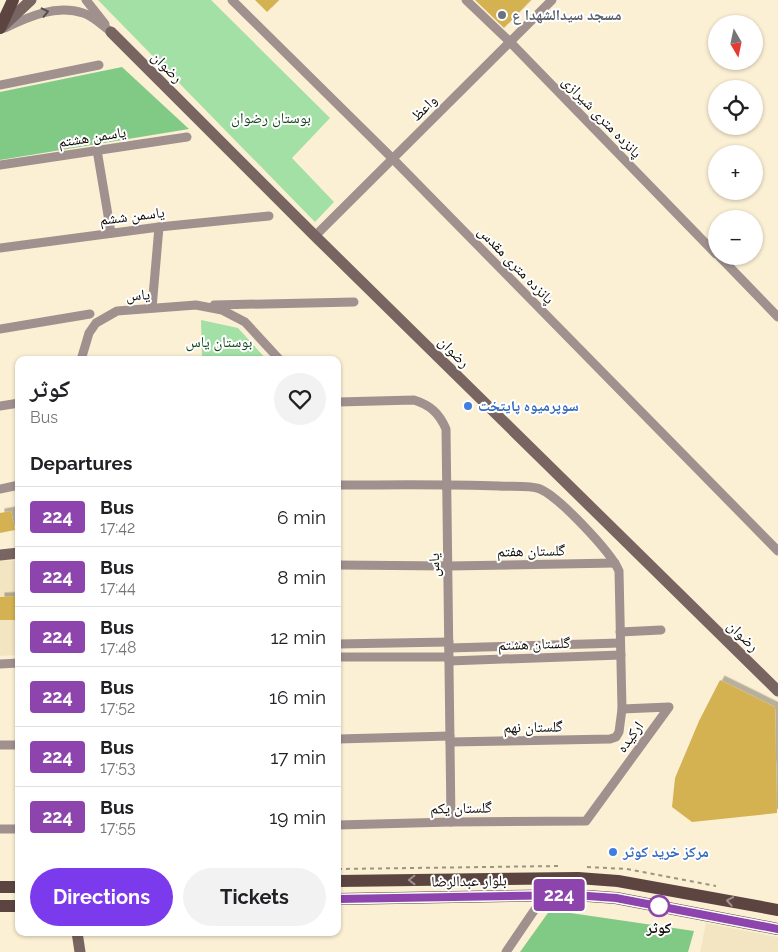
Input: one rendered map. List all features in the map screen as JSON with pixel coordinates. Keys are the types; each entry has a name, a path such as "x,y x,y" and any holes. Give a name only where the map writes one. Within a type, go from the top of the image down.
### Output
{"main road":[{"path":"0,29 13,0"},
{"path":"0,29 31,0"},
{"name":"رضوان","path":"112,32 315,236 778,691"},
{"path":"0,555 15,553"},
{"name":"بلوار عبدالرضا","path":"341,881 578,878 618,881 778,910"},
{"path":"0,887 15,886"},
{"name":"بلوار عبدالرضا","path":"341,899 574,895 616,898 703,913 778,929"},
{"path":"703,913 707,897"},
{"path":"0,906 15,906"},
{"path":"78,936 80,952"}],"street":[{"path":"86,0 112,32"},
{"name":"پانزده متری مقدس","path":"232,0 393,159 778,551"},
{"name":"پانزده متری شیرازی","path":"466,0 510,42 708,245"},
{"name":"واعظ","path":"315,236 552,0"},
{"path":"0,29 28,17 52,10 69,10 84,13 112,32"},
{"path":"0,85 99,65"},
{"name":"یاسمن هشتم","path":"0,165 187,137"},
{"path":"97,150 111,233"},
{"name":"یاسمن ششم","path":"0,248 159,227 268,216"},
{"path":"152,308 159,227"},
{"name":"پانزده متری شیرازی","path":"728,265 778,317"},
{"name":"یاس","path":"82,356 96,323 117,310 196,305 354,302"},
{"name":"یاس","path":"196,305 222,310 245,322 276,356"},
{"path":"0,329 90,314"},
{"name":"یاس","path":"341,402 414,400 434,410 446,429 451,822"},
{"path":"0,406 15,404"},
{"path":"341,485 447,484 538,488 552,495 606,551 619,571 622,709"},
{"path":"0,489 15,486"},
{"name":"گلستان هفتم","path":"341,565 448,566 615,563"},
{"path":"620,632 661,630"},
{"name":"گلستان هشتم","path":"449,652 620,643"},
{"path":"341,644 449,652"},
{"path":"341,658 449,652"},
{"name":"گلستان هشتم","path":"449,652 620,655"},
{"path":"0,664 15,663"},
{"name":"ارکیده","path":"586,821 669,707 622,709"},
{"name":"گلستان نهم","path":"341,739 610,739 616,737 619,732 622,709"},
{"path":"0,745 15,745"},
{"name":"گلستان یکم","path":"341,825 586,821"},
{"path":"0,829 15,829"},
{"path":"506,952 544,896"}],"shaded area":[{"path":"0,560 15,561 15,655 0,656"},
{"path":"706,923 778,937 778,952 700,952"}],"green space":[{"name":"بوستان رضوان","path":"98,0 211,0 330,118 292,158 334,202 315,222"},
{"path":"122,67 189,129 0,160 0,92"},
{"name":"بوستان یاس","path":"201,320 238,328 263,356 202,356"},
{"path":"550,910 694,931 688,952 520,952"}],"building":[{"path":"255,0 279,0 267,12"},
{"name":"مسجد سیدالشهدا ع","path":"475,0 531,0 504,28"},
{"path":"11,511 15,530 0,533 0,513"},
{"path":"15,596 15,620 0,620 0,597"},
{"path":"720,680 775,707 777,813 692,822 672,807 675,778 699,721"}],"bus line":[{"name":"224","path":"341,899 574,895 616,898 703,913 778,929"}],"place":[{"name":"مسجد سیدالشهدا ع","path":"502,15"},
{"name":"سوپرمیوه پایتخت","path":"468,406"},
{"name":"مرکز خرید کوثر","path":"613,852"},
{"name":"کوثر","path":"659,906"}]}
